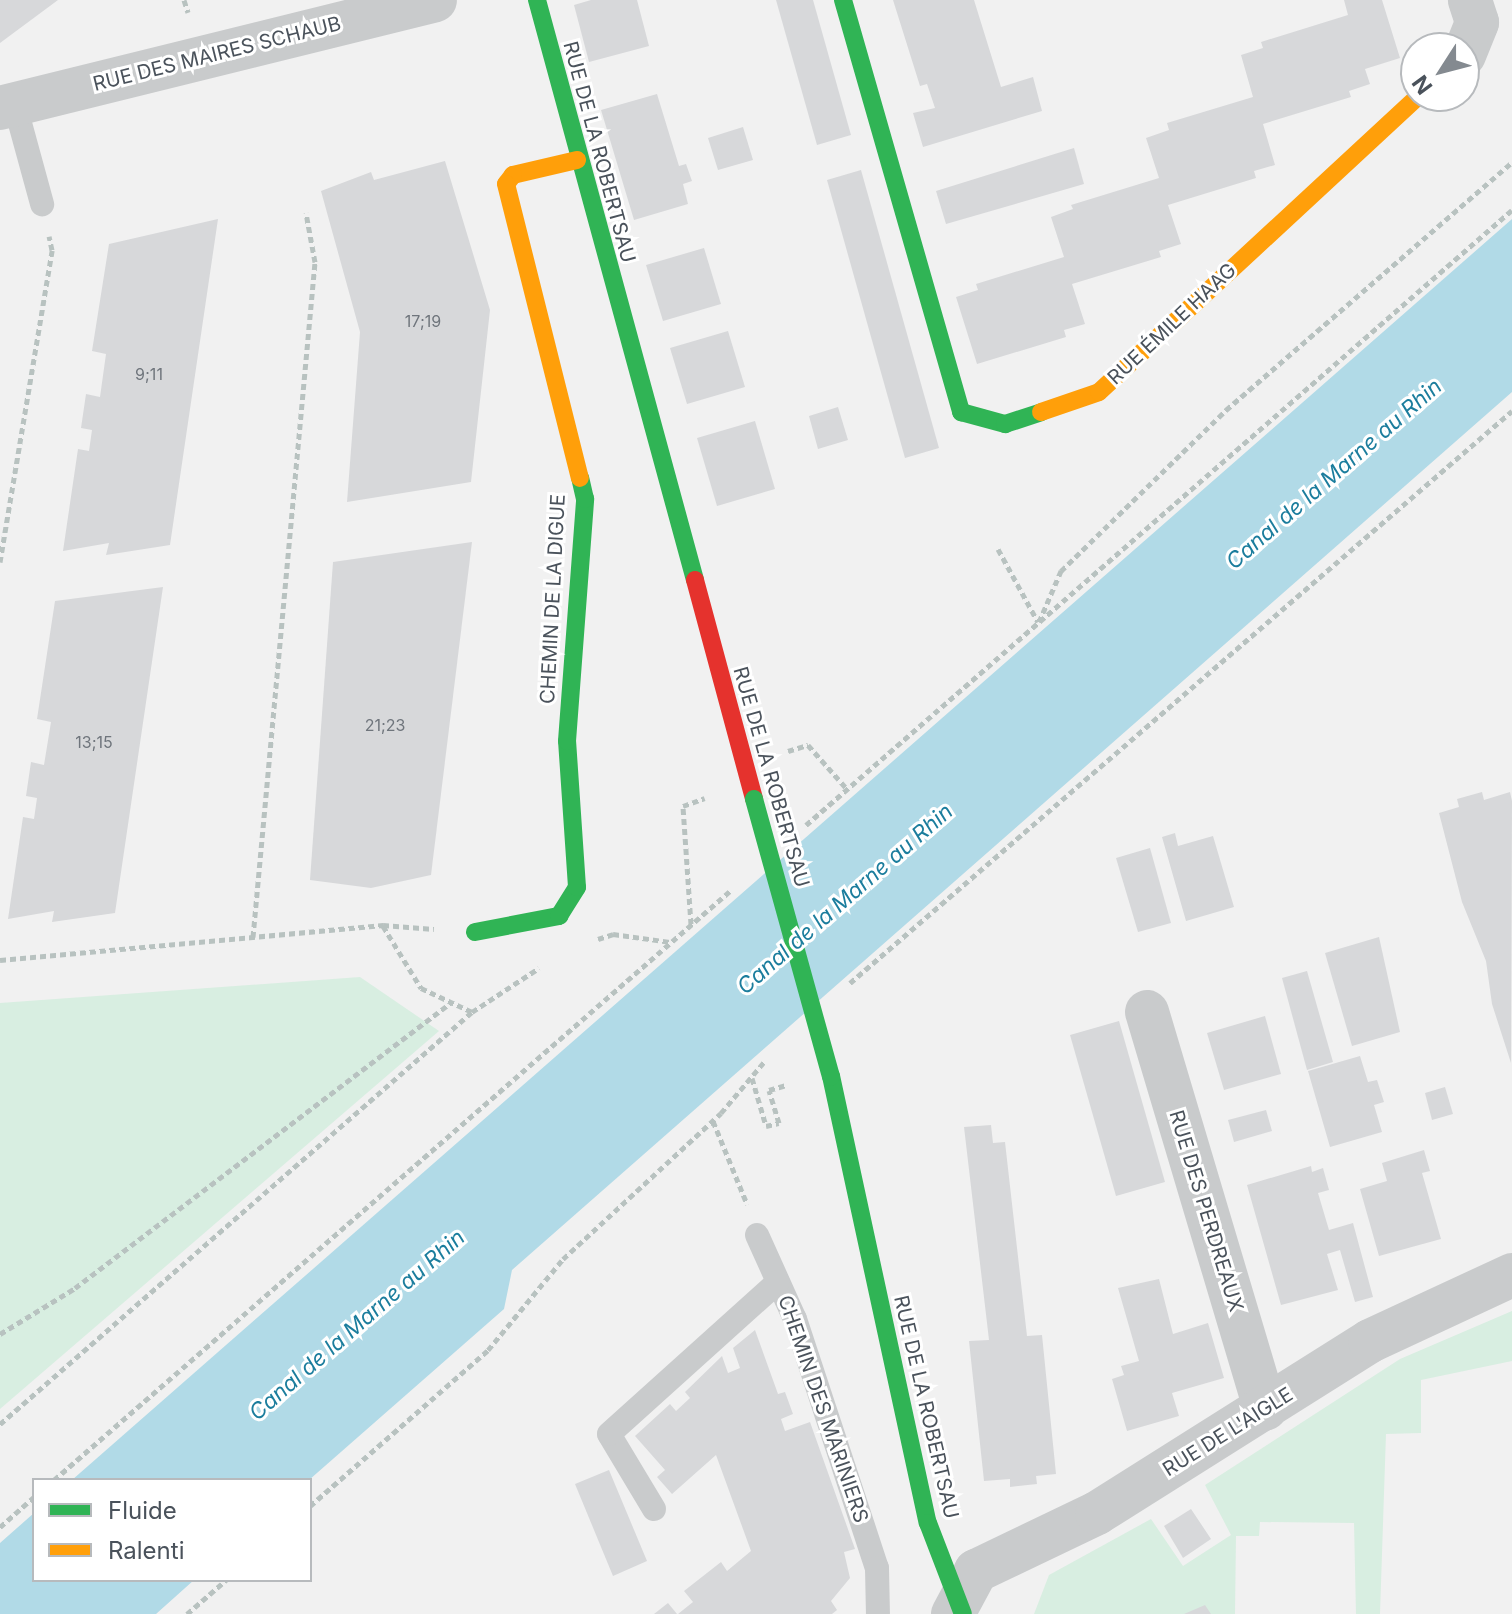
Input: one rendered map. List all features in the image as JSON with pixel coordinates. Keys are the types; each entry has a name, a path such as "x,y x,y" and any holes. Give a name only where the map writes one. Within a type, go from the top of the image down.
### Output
{"street":[{"name":"RUE DES MAIRES SCHAUB","path":"8,106 435,0"},
{"name":"RUE DE LA ROBERTSAU","path":"537,0 577,160 831,1076 928,1523 958,1611"},
{"name":"RUE ÉMILE HAAG","path":"843,0 961,412 1005,424 1099,392 1402,112"},
{"path":"1470,0 1477,22 1473,32"},
{"name":"CHEMIN DE LA DIGUE","path":"475,932 559,916 577,887 567,741 585,499 506,184 513,175 577,160"},
{"name":"RUE DES PERDREAUX","path":"1147,1012 1265,1409"},
{"name":"RUE DE L'AIGLE","path":"958,1611 976,1571 1097,1513 1416,1316 1512,1275"}],"lane":[{"path":"8,106 42,204"},
{"name":"CHEMIN DES MARINIERS","path":"757,1235 778,1282 877,1568 878,1614"},
{"path":"654,1509 609,1434 778,1282"}],"path":[{"path":"184,0 188,12"},
{"path":"1039,623 1061,571 1072,560 1226,410 1512,162"},
{"path":"0,562 52,250 42,204"},
{"path":"805,826 1512,210"},
{"path":"253,937 315,262 306,213"},
{"path":"842,990 1512,411"},
{"path":"998,549 1039,623"},
{"path":"832,773 847,789"},
{"path":"691,924 683,806 705,798"},
{"path":"0,960 383,925 421,988 472,1012 0,1424"},
{"path":"56,1478 672,942"},
{"path":"0,1334 75,1288 451,1003"},
{"path":"312,1504 488,1350 563,1259 713,1120 764,1062"},
{"path":"751,1077 766,1126 779,1123 769,1090 787,1085"},
{"path":"713,1120 735,1166 757,1235"},
{"path":"0,1527 32,1499"},
{"path":"187,1614 224,1582"}],"green space":[{"path":"360,977 439,1031 0,1409 0,1003"},
{"path":"1512,1311 1512,1361 1421,1380 1421,1433 1386,1434 1380,1614 1356,1614 1354,1523 1260,1522 1259,1536 1236,1536 1235,1614 1034,1614 1049,1575 1151,1519 1183,1566 1231,1535 1205,1485 1400,1359"}],"water":[{"name":"Canal de la Marne au Rhin","path":"1512,219 1512,392 512,1270 504,1309 311,1478 74,1478"},
{"path":"32,1515 32,1582 192,1582 156,1614 0,1614 0,1543"}],"building":[{"path":"0,0 58,0 0,43"},
{"path":"591,0 637,0 649,46 589,62 574,5"},
{"path":"776,0 813,0 851,135 817,145"},
{"path":"893,0 974,0 1001,87 1033,77 1042,111 923,147 913,113 935,108 927,84 920,86"},
{"path":"1344,0 1382,0 1400,58 1365,69 1370,84 1349,91 1351,97 1263,124 1275,165 1254,171 1256,178 1168,205 1181,244 1159,251 1161,257 1072,284 1085,324 1064,330 1066,337 977,364 956,297 978,290 976,284 1064,257 1051,217 1073,209 1071,205 1159,178 1146,138 1169,130 1167,123 1253,97 1241,55 1263,48 1261,42 1348,15"},
{"path":"657,94 679,166 686,164 692,181 683,184 688,204 634,220 601,110"},
{"path":"743,127 753,160 718,170 708,138"},
{"path":"1074,148 1084,184 946,224 936,191"},
{"path":"445,161 490,310 471,482 347,502 360,332 321,191 371,172 374,180"},
{"path":"861,170 939,448 905,458 827,180"},
{"path":"218,219 170,545 106,555 109,543 63,551 78,449 89,451 92,430 81,428 86,394 100,397 106,354 92,351 109,244"},
{"path":"704,248 721,304 663,321 646,265"},
{"path":"728,331 745,387 687,404 670,348"},
{"path":"838,407 848,440 818,449 809,416"},
{"path":"755,421 775,489 717,506 697,438"},
{"path":"472,542 431,875 371,888 310,880 333,562"},
{"path":"163,587 115,913 52,922 54,911 8,919 23,817 34,819 37,798 26,796 31,762 44,765 51,722 37,719 55,601"},
{"path":"1482,792 1484,800 1510,792 1512,801 1511,1063 1492,1004 1486,961 1462,902 1439,813 1459,807 1457,799"},
{"path":"1175,833 1178,846 1213,836 1234,907 1186,921 1162,837"},
{"path":"1150,848 1171,923 1138,932 1116,858"},
{"path":"1379,937 1400,1032 1352,1046 1325,953"},
{"path":"1307,971 1333,1062 1307,1070 1282,978"},
{"path":"1265,1016 1281,1074 1224,1090 1207,1033"},
{"path":"1119,1021 1165,1182 1116,1196 1070,1035"},
{"path":"1360,1056 1368,1082 1377,1080 1384,1102 1374,1105 1382,1132 1330,1147 1308,1071"},
{"path":"1445,1087 1453,1114 1432,1120 1425,1093"},
{"path":"1266,1110 1272,1131 1234,1142 1228,1120"},
{"path":"991,1125 993,1143 1005,1142 1027,1336 1042,1335 1056,1474 1036,1476 1037,1484 1010,1487 1010,1479 984,1481 969,1341 989,1340 964,1127"},
{"path":"1424,1150 1430,1171 1422,1173 1441,1239 1379,1256 1360,1189 1387,1181 1382,1163"},
{"path":"1311,1166 1312,1172 1323,1168 1329,1190 1318,1193 1329,1230 1353,1223 1373,1297 1355,1302 1340,1250 1327,1254 1338,1290 1281,1305 1247,1185"},
{"path":"1159,1279 1173,1334 1208,1323 1224,1378 1172,1393 1179,1416 1127,1431 1112,1379 1124,1375 1121,1366 1139,1361 1118,1288"},
{"path":"755,1330 778,1394 785,1392 793,1414 781,1419 785,1431 810,1422 855,1549 844,1552 850,1578 831,1601 837,1610 832,1614 678,1614 693,1602 684,1591 721,1562 727,1571 751,1551 716,1455 672,1494 657,1477 665,1470 635,1436 670,1404 676,1411 690,1398 685,1392 722,1356 728,1373 740,1368 733,1348"},
{"path":"609,1470 647,1561 613,1576 575,1484"},
{"path":"1191,1509 1211,1539 1183,1558 1164,1526"},
{"path":"668,1603 677,1614 654,1614"},
{"path":"1205,1605 1211,1614 1184,1614"}],"traffic: fast":[{"path":"537,0 695,580"},
{"path":"843,0 961,412 1005,424 1041,412"},
{"path":"475,932 559,916 577,887 567,741 585,499 580,478"},
{"path":"754,799 831,1076"},
{"path":"831,1076 928,1523 963,1614"}],"traffic: slow":[{"path":"1041,412 1099,392 1402,112"},
{"path":"577,160 513,175 506,184 580,478"}],"traffic: jam":[{"path":"695,580 754,799"}]}
